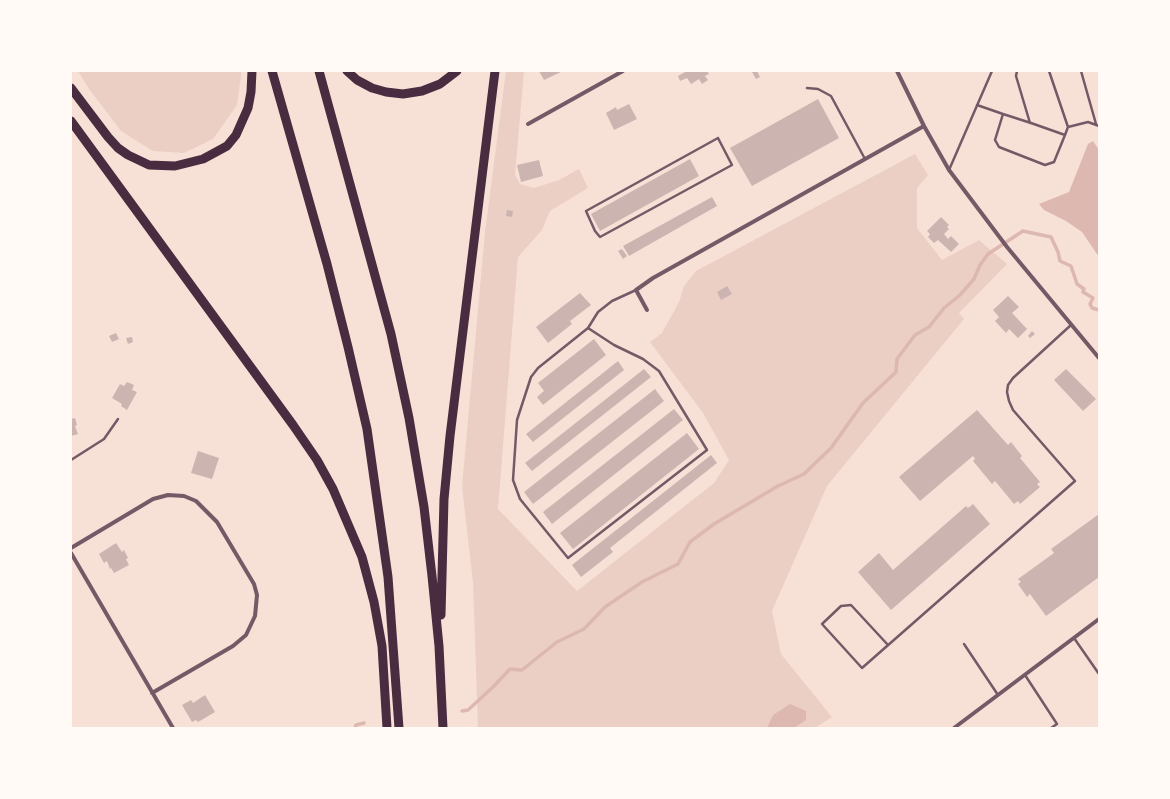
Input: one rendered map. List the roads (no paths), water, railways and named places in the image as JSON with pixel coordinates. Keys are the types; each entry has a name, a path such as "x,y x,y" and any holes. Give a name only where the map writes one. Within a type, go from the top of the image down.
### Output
{"highway":[{"path":"71,88 108,138 118,148 128,155 149,164 175,166 188,164 209,156 227,146 236,135 248,108 252,71"},
{"path":"272,71 329,272 367,429 388,577 399,728"},
{"path":"319,71 370,250 393,342 424,507 439,646 443,728"},
{"path":"347,71 357,80 372,88 386,92 403,94 422,91 440,84 457,71"},
{"path":"439,646 443,565 444,499 450,436 495,71"},
{"path":"71,121 293,424 317,460 333,489 362,557 374,602 382,646 387,728"}],"street":[{"path":"528,124 623,71"},
{"path":"897,71 924,126 949,170 1007,247 1099,358"},
{"path":"646,310 636,290 924,126"},
{"path":"71,548 153,499 168,495 184,496 196,501 216,522 254,584 256,611 246,635 233,646 152,693"},
{"path":"71,553 173,728"},
{"path":"954,728 1099,619"}],"lane":[{"path":"949,170 992,71"},
{"path":"1017,71 1016,76 1031,123"},
{"path":"1003,114 995,140 999,147 1045,165 1054,162 1068,127 1049,71"},
{"path":"1081,71 1098,125"},
{"path":"807,88 818,89 831,96 865,160"},
{"path":"977,105 1065,135"},
{"path":"1068,127 1088,122 1098,125"},
{"path":"718,138 732,165 600,237 595,231 586,212 718,138"},
{"path":"588,328 614,345 643,359 659,372 707,450 568,558 520,499 513,480 517,420 531,377 538,368 588,328 598,312 612,301 636,290"},
{"path":"888,645 850,605 841,606 822,624 862,668 1075,481 1014,410 1009,401 1007,392 1008,385 1013,378 1072,325"},
{"path":"71,460 104,439 118,419"},
{"path":"1074,638 1098,673"},
{"path":"964,644 999,695"},
{"path":"1025,675 1057,724 1051,728"}],"waterway":[{"path":"462,711 468,710 510,669 522,670 557,642 584,629 605,607 642,582 678,564 690,542 714,524 778,486 804,474 831,448 863,403 896,372 897,359 915,335 929,327 944,308 960,295 974,279 980,265 988,254 1023,231 1051,237 1058,252 1060,261 1071,266 1077,284 1084,289 1083,292 1093,298 1090,304 1092,308 1099,310"},
{"path":"355,728 356,725 364,723"}]}
